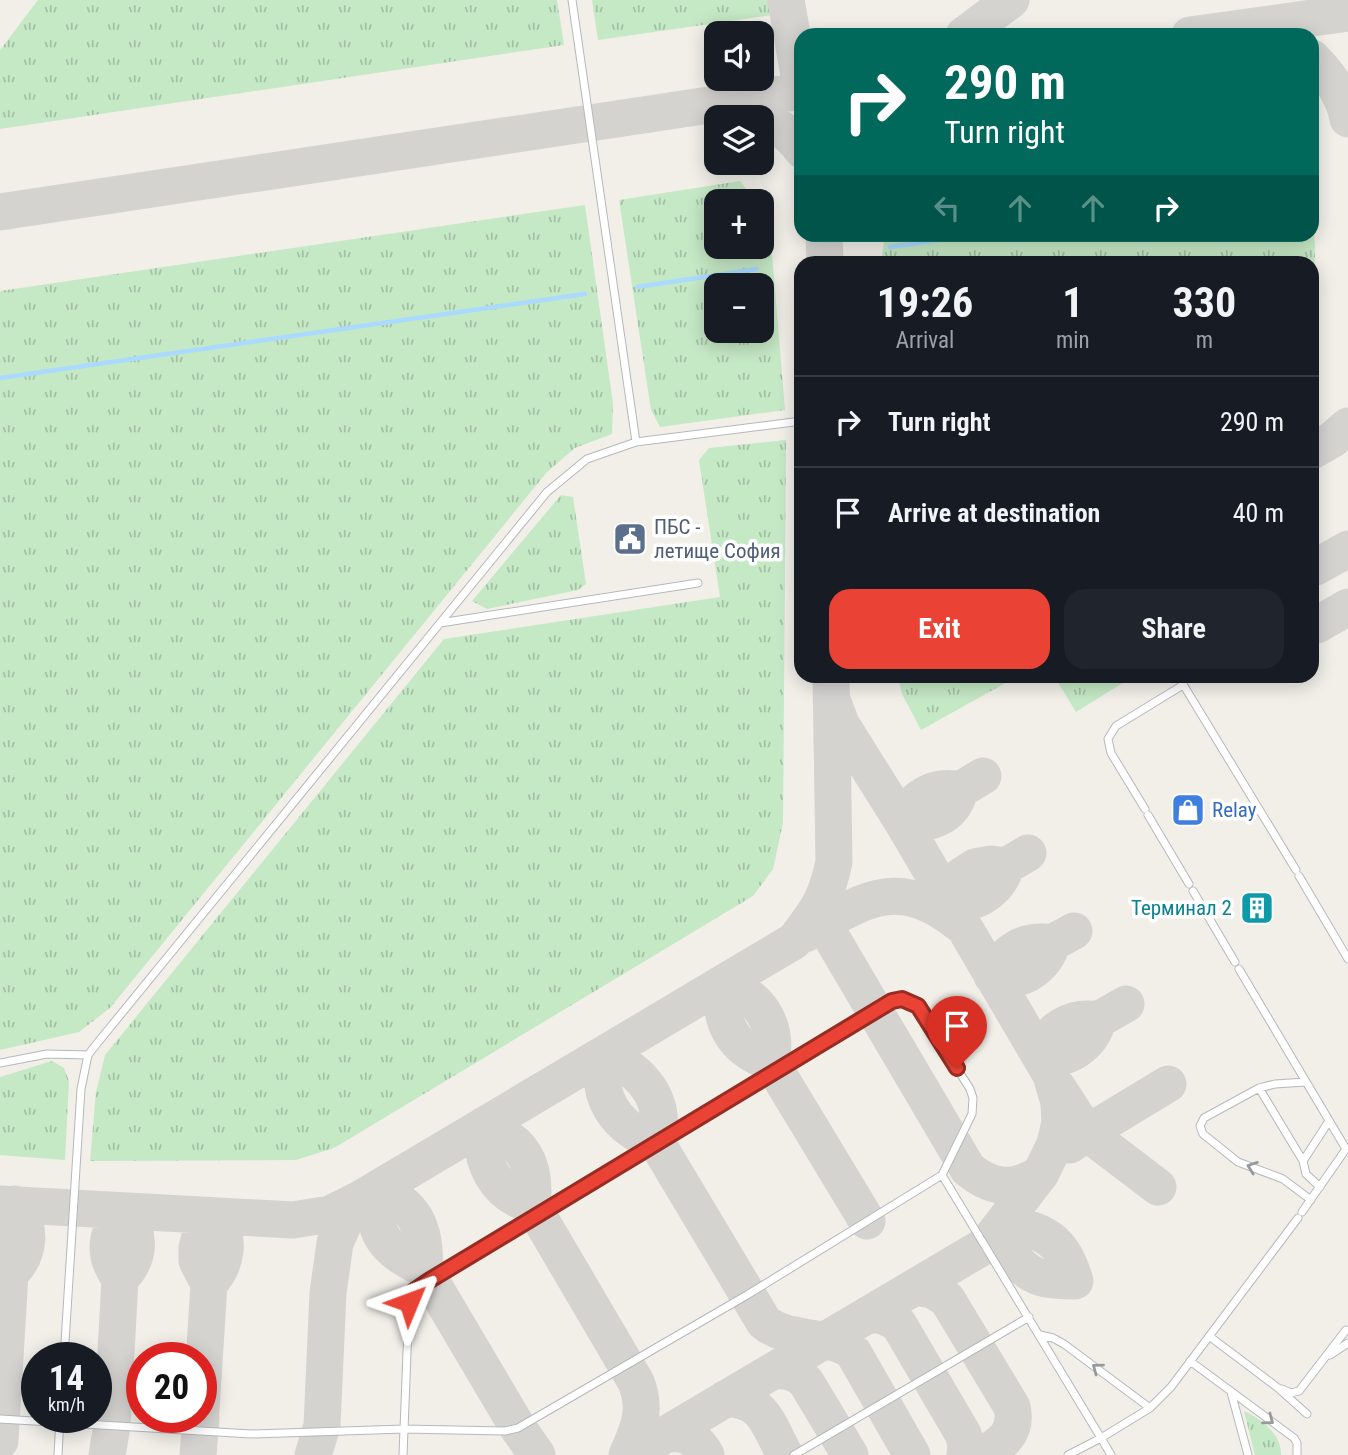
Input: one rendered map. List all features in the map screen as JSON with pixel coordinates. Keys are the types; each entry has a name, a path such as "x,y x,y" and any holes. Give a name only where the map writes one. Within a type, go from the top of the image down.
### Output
{"lane":[{"path":"572,0 636,442"},
{"path":"65,1342 81,1089 88,1055 547,492 587,459 636,442 794,422"},
{"path":"439,623 698,583"},
{"path":"1068,1455 1150,1408 1171,1387 1347,1148 1111,753 1108,739 1116,726 1184,685 1348,959"},
{"path":"112,1424 251,1434 404,1429 505,1431 518,1428 747,1295 942,1175 972,1114 973,1098 970,1088 918,1006 902,999 892,1001 414,1291 409,1302 403,1390 404,1429 403,1455"},
{"path":"0,1063 47,1054 88,1055"},
{"path":"1306,1083 1267,1085 1200,1122 1201,1130 1238,1162 1283,1179 1311,1200"},
{"path":"1259,1088 1303,1161 1307,1174 1320,1187"},
{"path":"1303,1161 1329,1121"},
{"path":"942,1175 1111,1455"},
{"path":"794,1455 1029,1317"},
{"path":"1278,1388 1291,1393 1300,1391 1346,1330"},
{"path":"1040,1335 1064,1344 1150,1408"},
{"path":"1209,1336 1307,1413"},
{"path":"1324,1360 1348,1343"},
{"path":"1190,1361 1294,1438 1297,1455"},
{"path":"1231,1391 1248,1455"},
{"path":"0,1419 21,1419"},
{"path":"58,1455 59,1433"}],"green space":[{"path":"38,0 557,0 564,45 0,129 0,50"},
{"path":"592,0 770,0 772,15 730,21 704,21 704,25 598,40"},
{"path":"740,181 746,189 704,189 704,259 772,259 774,273 704,273 704,343 774,343 774,278 785,410 660,427 651,410 619,200"},
{"path":"585,205 613,404 612,434 575,448 547,472 110,1008 79,1032 0,1050 0,291"},
{"path":"884,242 1315,242 1315,245 1315,256 882,256"},
{"path":"786,440 783,823 773,869 753,896 334,1148 296,1160 90,1161 96,1092 105,1055 444,639 720,597 699,460 709,448"},
{"path":"561,495 573,497 586,584 578,590 487,609 472,601"},
{"path":"900,683 1005,683 921,730 902,694"},
{"path":"1058,683 1123,683 1076,712"},
{"path":"52,1061 64,1068 69,1081 65,1160 0,1155 0,1077"},
{"path":"1244,1411 1257,1418 1274,1434 1281,1455 1255,1455"}],"waterway":[{"path":"890,247 925,242"},
{"path":"637,287 757,269"},
{"path":"0,378 585,294"}],"taxiway":[{"path":"786,0 794,46"},
{"path":"973,28 1011,0"},
{"path":"1240,28 1348,13"},
{"path":"1319,66 1335,86 1348,119"},
{"path":"0,212 794,92"},
{"path":"774,124 794,140"},
{"path":"824,242 825,256"},
{"path":"1319,447 1348,426"},
{"path":"1319,565 1348,549"},
{"path":"1319,624 1348,607"},
{"path":"0,1204 293,1220 330,1214 362,1198 794,941 820,904 834,862 831,683"},
{"path":"631,1455 986,1245 1041,1173 1055,1144 1060,1122 1059,1103 1051,1075 903,823 841,724 834,705"},
{"path":"960,790 952,807 939,818 922,823 903,823 911,806 924,795 941,789 960,790 983,776"},
{"path":"1006,866 998,883 984,896 966,902 947,900 961,876 975,867 991,864 1006,866 1028,853"},
{"path":"805,934 865,902 900,896 919,900 961,925"},
{"path":"823,923 968,1169 986,1181 1004,1185 1022,1183 1041,1173"},
{"path":"1052,943 1044,961 1029,973 1011,979 992,976 1002,960 1016,949 1032,943 1052,943 1074,931"},
{"path":"771,1062 772,1035 764,1013 747,995 723,984 723,1011 731,1033 747,1050 771,1062 867,1221"},
{"path":"1098,1020 1090,1037 1068,1055 1049,1058 1040,1056 1048,1038 1062,1026 1079,1020 1098,1020 1126,1004"},
{"path":"657,1143 659,1113 649,1088 629,1068 604,1054 603,1084 611,1109 630,1129 657,1143 764,1322 785,1333 832,1342 853,1352 912,1455"},
{"path":"1070,1145 1168,1084"},
{"path":"1058,1088 1087,1133 1158,1187"},
{"path":"532,1205 532,1177 524,1155 509,1138 484,1125 484,1152 492,1175 508,1193 532,1205 636,1382 641,1401 640,1419 627,1455"},
{"path":"424,1269 423,1241 416,1219 400,1202 375,1190 376,1219 383,1239 399,1255 424,1269 518,1428 537,1455"},
{"path":"313,1455 322,1426 328,1293 335,1243 346,1218 362,1198"},
{"path":"4,1220 15,1204 21,1213 26,1231 27,1240 22,1258 10,1274"},
{"path":"107,1455 112,1426 120,1279 110,1261 108,1244 113,1227 125,1211 134,1229 136,1246 132,1263 120,1279"},
{"path":"214,1216 223,1234 225,1251 220,1268 209,1284 197,1261 197,1248 207,1221 214,1216"},
{"path":"1017,1226 1039,1233 1055,1244 1067,1259 1075,1281 1046,1279 1022,1267 1005,1245 1000,1227 1017,1226"},
{"path":"0,1253 10,1274 0,1441"},
{"path":"205,1342 209,1284"},
{"path":"915,1287 932,1290 947,1299 1012,1407 1013,1424 1007,1436 983,1455"},
{"path":"867,1315 881,1315 898,1323 963,1434 965,1455"},
{"path":"774,1371 791,1372 806,1382 850,1455"},
{"path":"725,1399 738,1400 757,1408 769,1424 785,1455"},
{"path":"198,1455 200,1433"},
{"path":"664,1435 678,1434 689,1437 706,1455"}],"place":[{"name":"ПБС - летище София","path":"630,539"},
{"name":"Relay","path":"1188,810"},
{"name":"Терминал 2","path":"1257,908"}],"route":[{"path":"409,1302 414,1291 430,1280 892,1001 902,999 918,1006 957,1068"}]}
